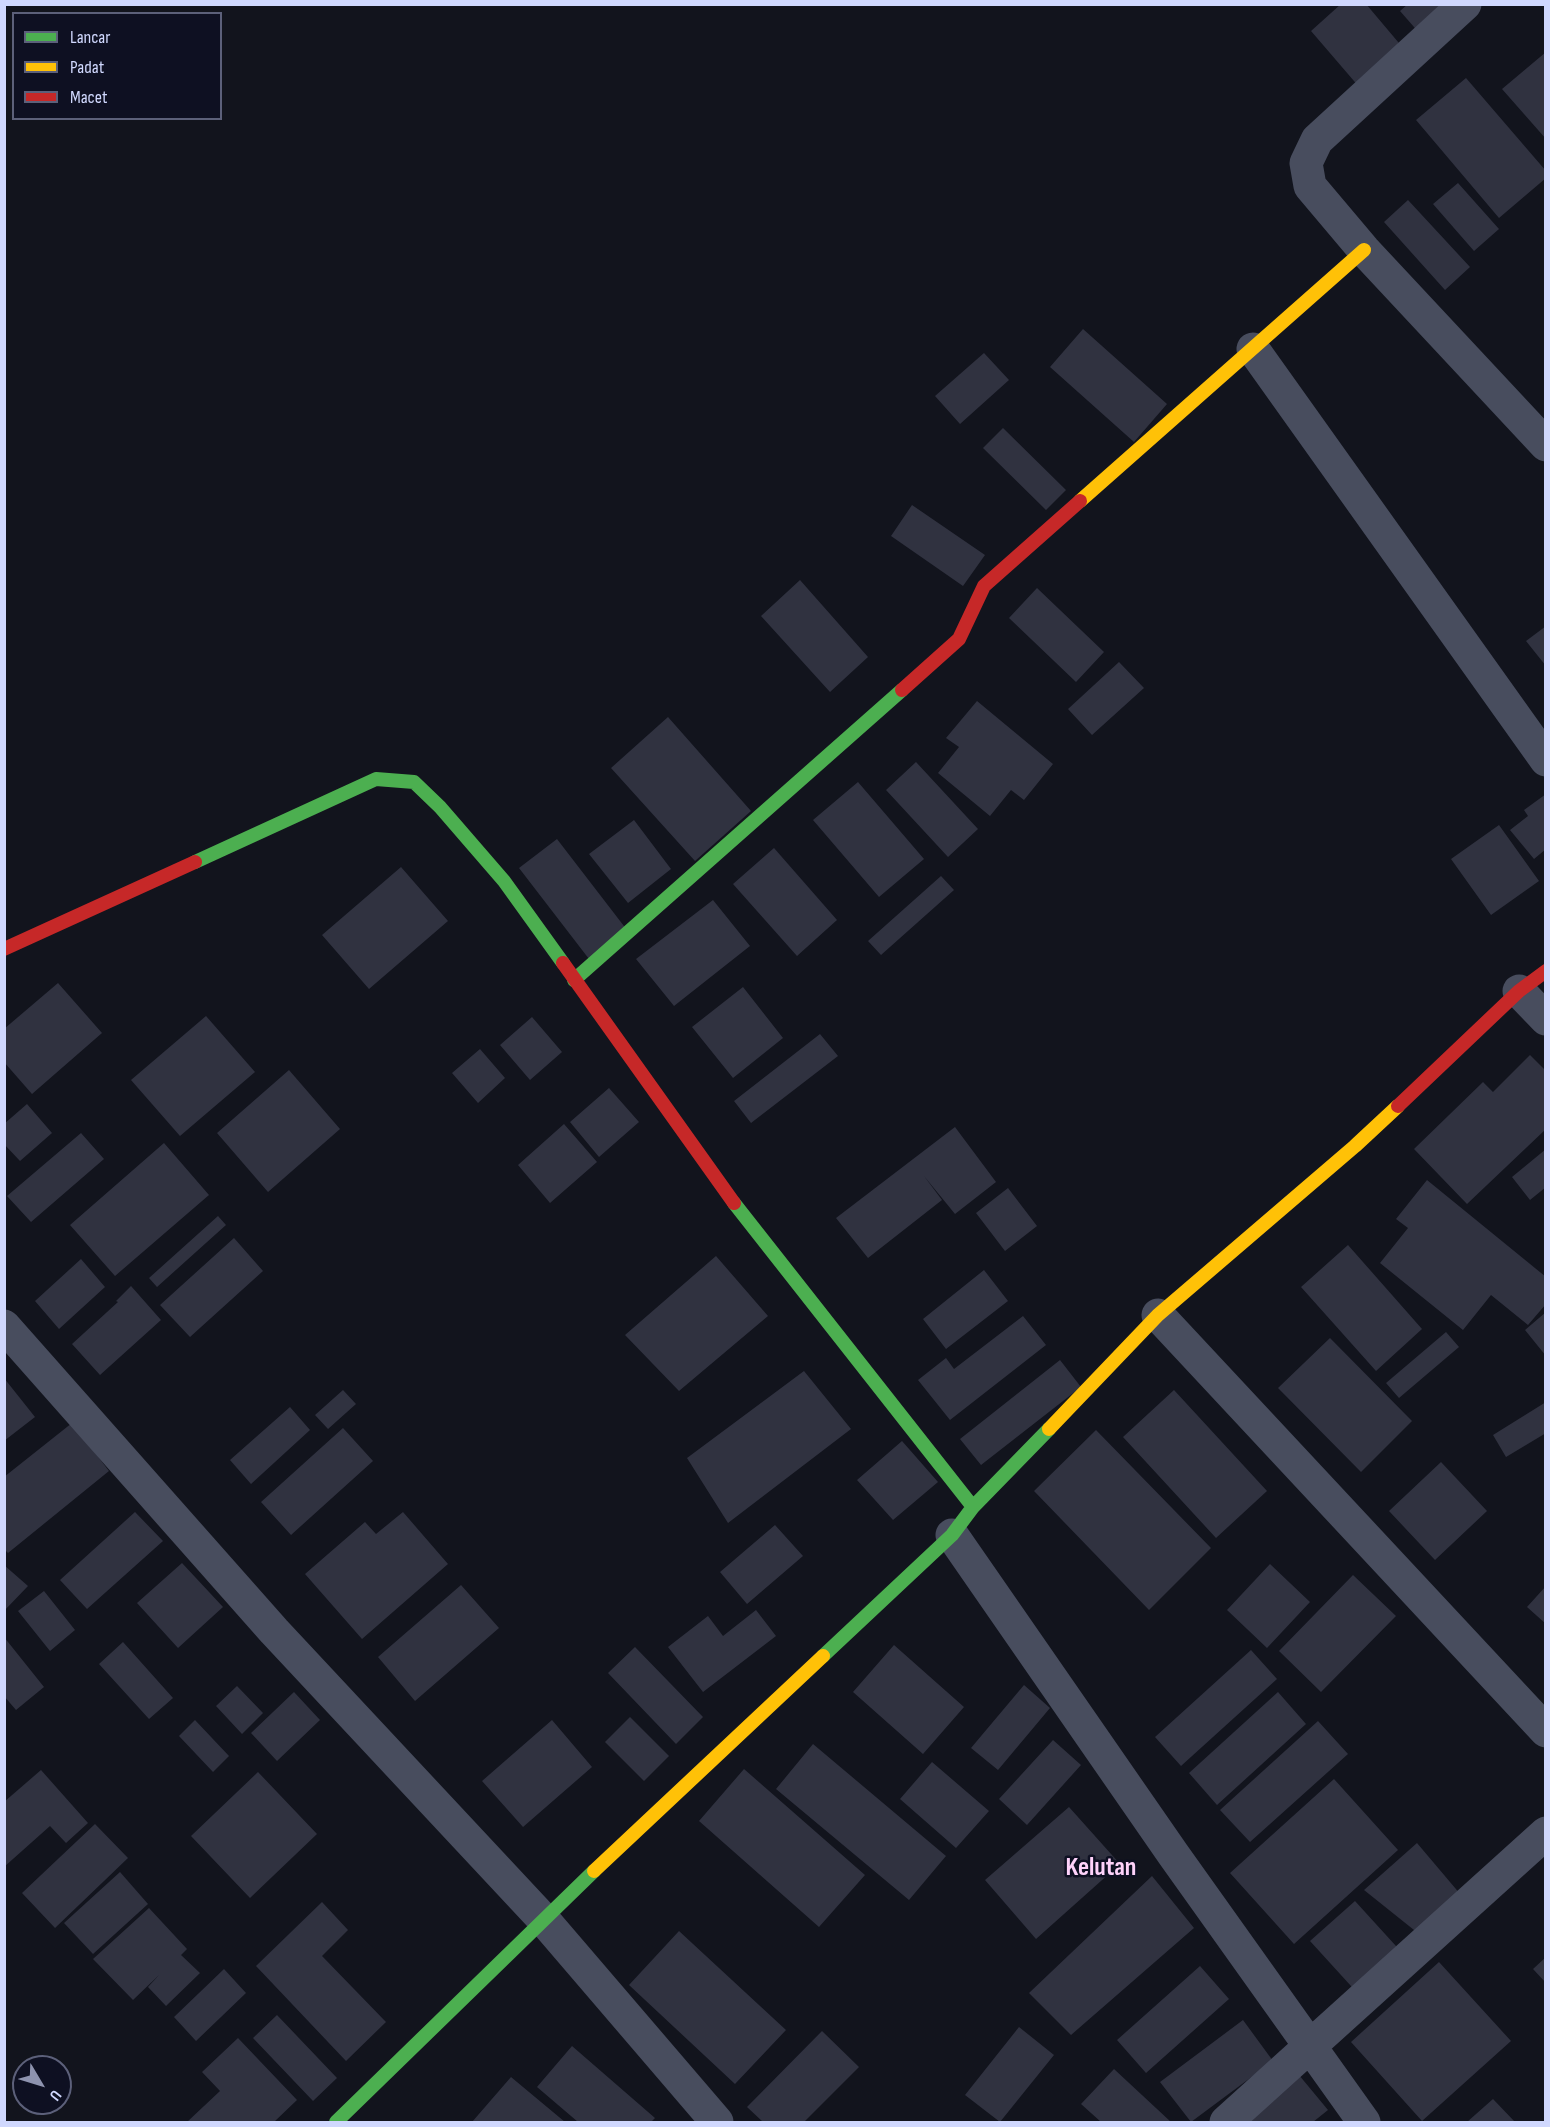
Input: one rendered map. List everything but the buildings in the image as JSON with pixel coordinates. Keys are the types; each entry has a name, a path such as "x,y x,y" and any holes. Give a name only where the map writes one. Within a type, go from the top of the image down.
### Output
{"street":[{"path":"1465,4 1317,140 1306,163 1310,186 1364,250 1545,445"},
{"path":"574,980 959,639 984,586 1364,250"},
{"path":"1253,349 1545,760"},
{"path":"4,949 376,779 414,782 440,807 504,881 730,1198 972,1507"},
{"path":"336,2122 543,1919 952,1535 972,1507 1158,1315 1355,1146 1519,991 1545,971"},
{"path":"1519,991 1545,1019"},
{"path":"1158,1315 1545,1731"},
{"path":"4,1326 274,1630 543,1919 717,2122"},
{"path":"952,1535 1173,1854 1364,2122"},
{"path":"1226,2122 1545,1833"}],"traffic: fast":[{"path":"574,980 902,690"},
{"path":"195,862 376,779 414,782 440,807 504,881 563,963"},
{"path":"734,1203 973,1507"},
{"path":"823,1656 952,1535 973,1507 1049,1429"},
{"path":"336,2122 594,1871"}],"traffic: slow":[{"path":"1080,501 1364,250"},
{"path":"1049,1429 1158,1315 1355,1146 1398,1106"},
{"path":"594,1871 823,1656"}],"traffic: jam":[{"path":"902,690 959,639 984,586 1080,501"},
{"path":"4,949 195,862"},
{"path":"563,963 734,1203"},
{"path":"1398,1106 1519,991 1546,971"}],"district":[{"name":"Kelutan","path":"1101,1868"}]}
